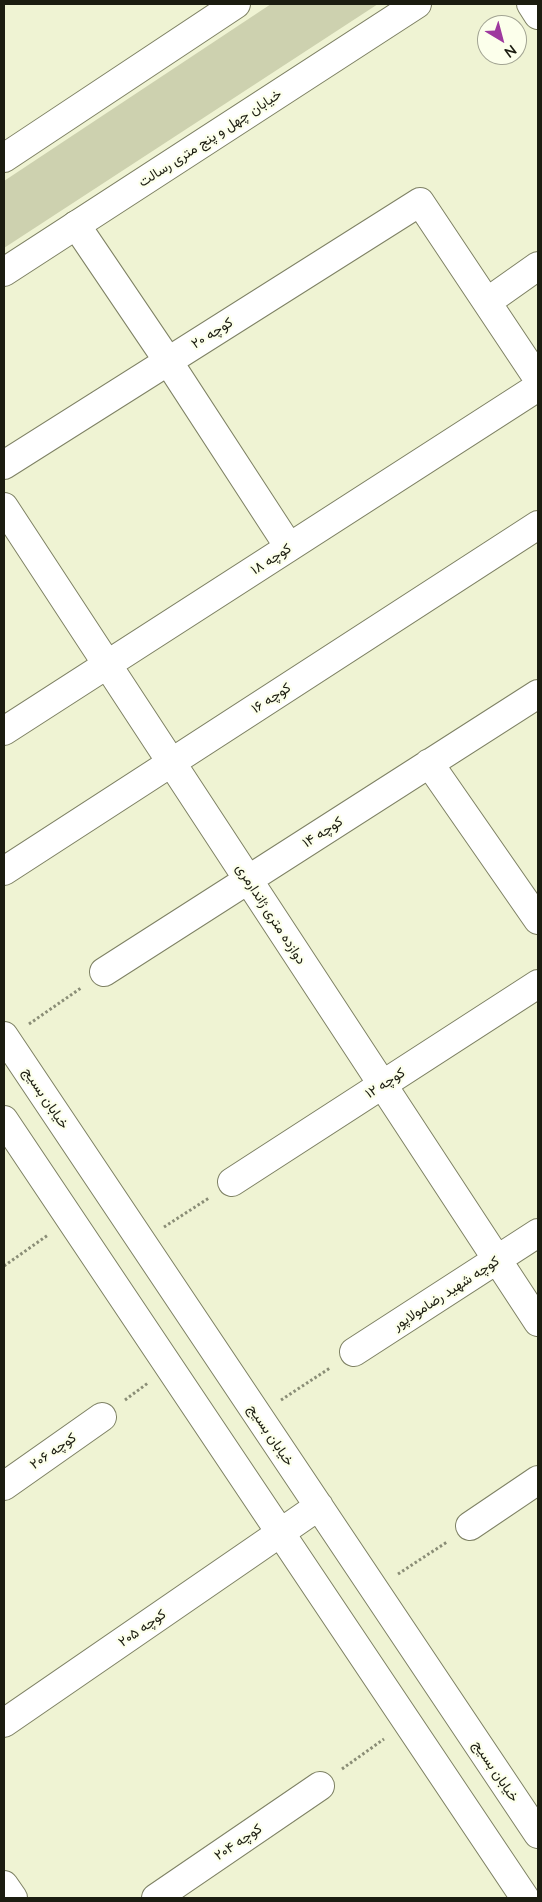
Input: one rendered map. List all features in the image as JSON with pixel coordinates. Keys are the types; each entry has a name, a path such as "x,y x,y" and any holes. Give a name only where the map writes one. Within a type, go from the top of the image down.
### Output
{"street":[{"path":"4,158 236,4"},
{"name":"خیابان چهل و پنج متری رسالت","path":"4,272 416,4"},
{"path":"531,4 538,15"},
{"name":"۲۰ کوچه","path":"4,464 420,202 487,302"},
{"path":"76,225 168,361 289,547"},
{"path":"538,266 487,302 538,379"},
{"name":"۱۸ کوچه","path":"4,731 538,387"},
{"name":"دوازده متری ژاندارمری","path":"4,507 538,1322"},
{"name":"۱۶ کوچه","path":"4,871 538,525"},
{"name":"‍‍ ۱۴ کوچه","path":"104,972 538,694"},
{"path":"430,763 538,920"},
{"name":"۱۲ کوچه","path":"232,1182 538,984"},
{"name":"خیابان بسیج","path":"5,1039 320,1506 538,1834"},
{"path":"4,1120 525,1898"},
{"name":"کوچه شهید رضامولاپور","path":"354,1352 538,1233"},
{"name":"۲۰۶ کوچه","path":"4,1486 102,1417"},
{"path":"470,1526 538,1480"},
{"name":"۲۰۵ کوچه","path":"4,1724 320,1506"},
{"name":"۲۰۴ کوچه","path":"156,1898 320,1786"},
{"path":"4,1885 13,1898"}],"path":[{"path":"5,1039 104,972"},
{"path":"142,1242 232,1182"},
{"path":"4,1266 70,1219"},
{"path":"258,1415 354,1352"},
{"path":"102,1417 170,1368"},
{"path":"375,1590 470,1526"},
{"path":"320,1786 407,1722"}],"green space":[{"path":"271,4 378,4 4,248 4,181"}]}
